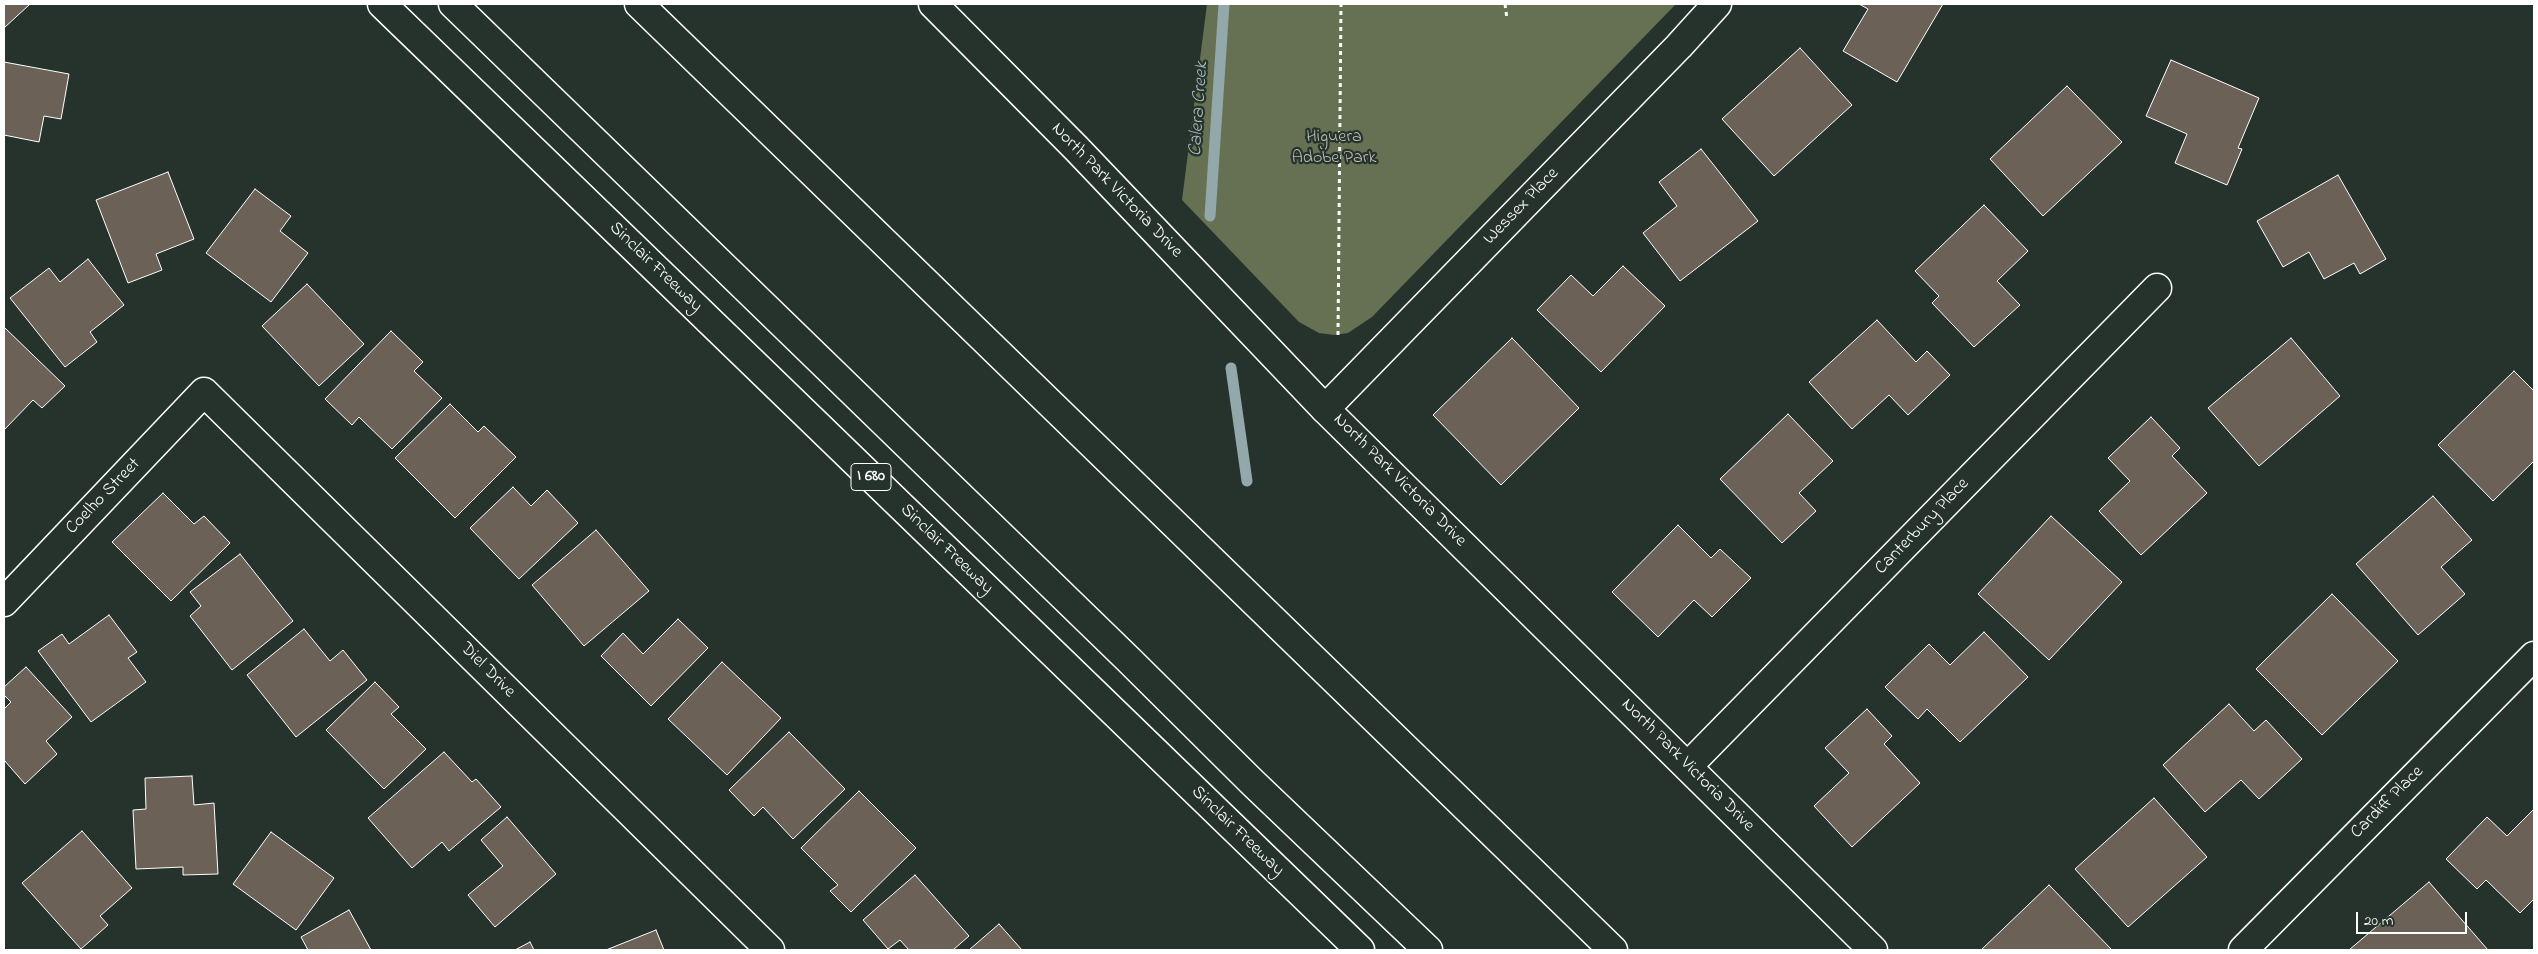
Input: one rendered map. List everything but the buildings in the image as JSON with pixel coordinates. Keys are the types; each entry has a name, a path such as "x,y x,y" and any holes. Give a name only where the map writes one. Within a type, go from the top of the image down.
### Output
{"main road":[{"name":"Sinclair Freeway","path":"382,4 1360,950"},
{"name":"I 680","path":"453,4 1129,660 1253,783 1428,950"},
{"path":"639,4 1613,950"},
{"name":"North Park Victoria Drive","path":"933,4 1077,149 1325,409 1873,950"},
{"name":"Wessex Place","path":"1325,409 1718,4"},
{"name":"Canterbury Place","path":"1688,766 2157,288"},
{"name":"Coelho Street","path":"4,602 204,392"},
{"name":"Diel Drive","path":"204,392 770,950"},
{"name":"Cardiff Place","path":"2242,950 2534,656"}],"path":[{"path":"1338,335 1341,4"},
{"path":"1505,4 1507,19"}],"green space":[{"name":"Higuera Adobe Park","path":"1207,4 1676,4 1372,317 1348,333 1334,335 1319,333 1299,322 1182,200"}],"waterway":[{"name":"Calera Creek","path":"1210,216 1224,4"},
{"name":"Calera Creek","path":"1231,368 1247,481"}]}
